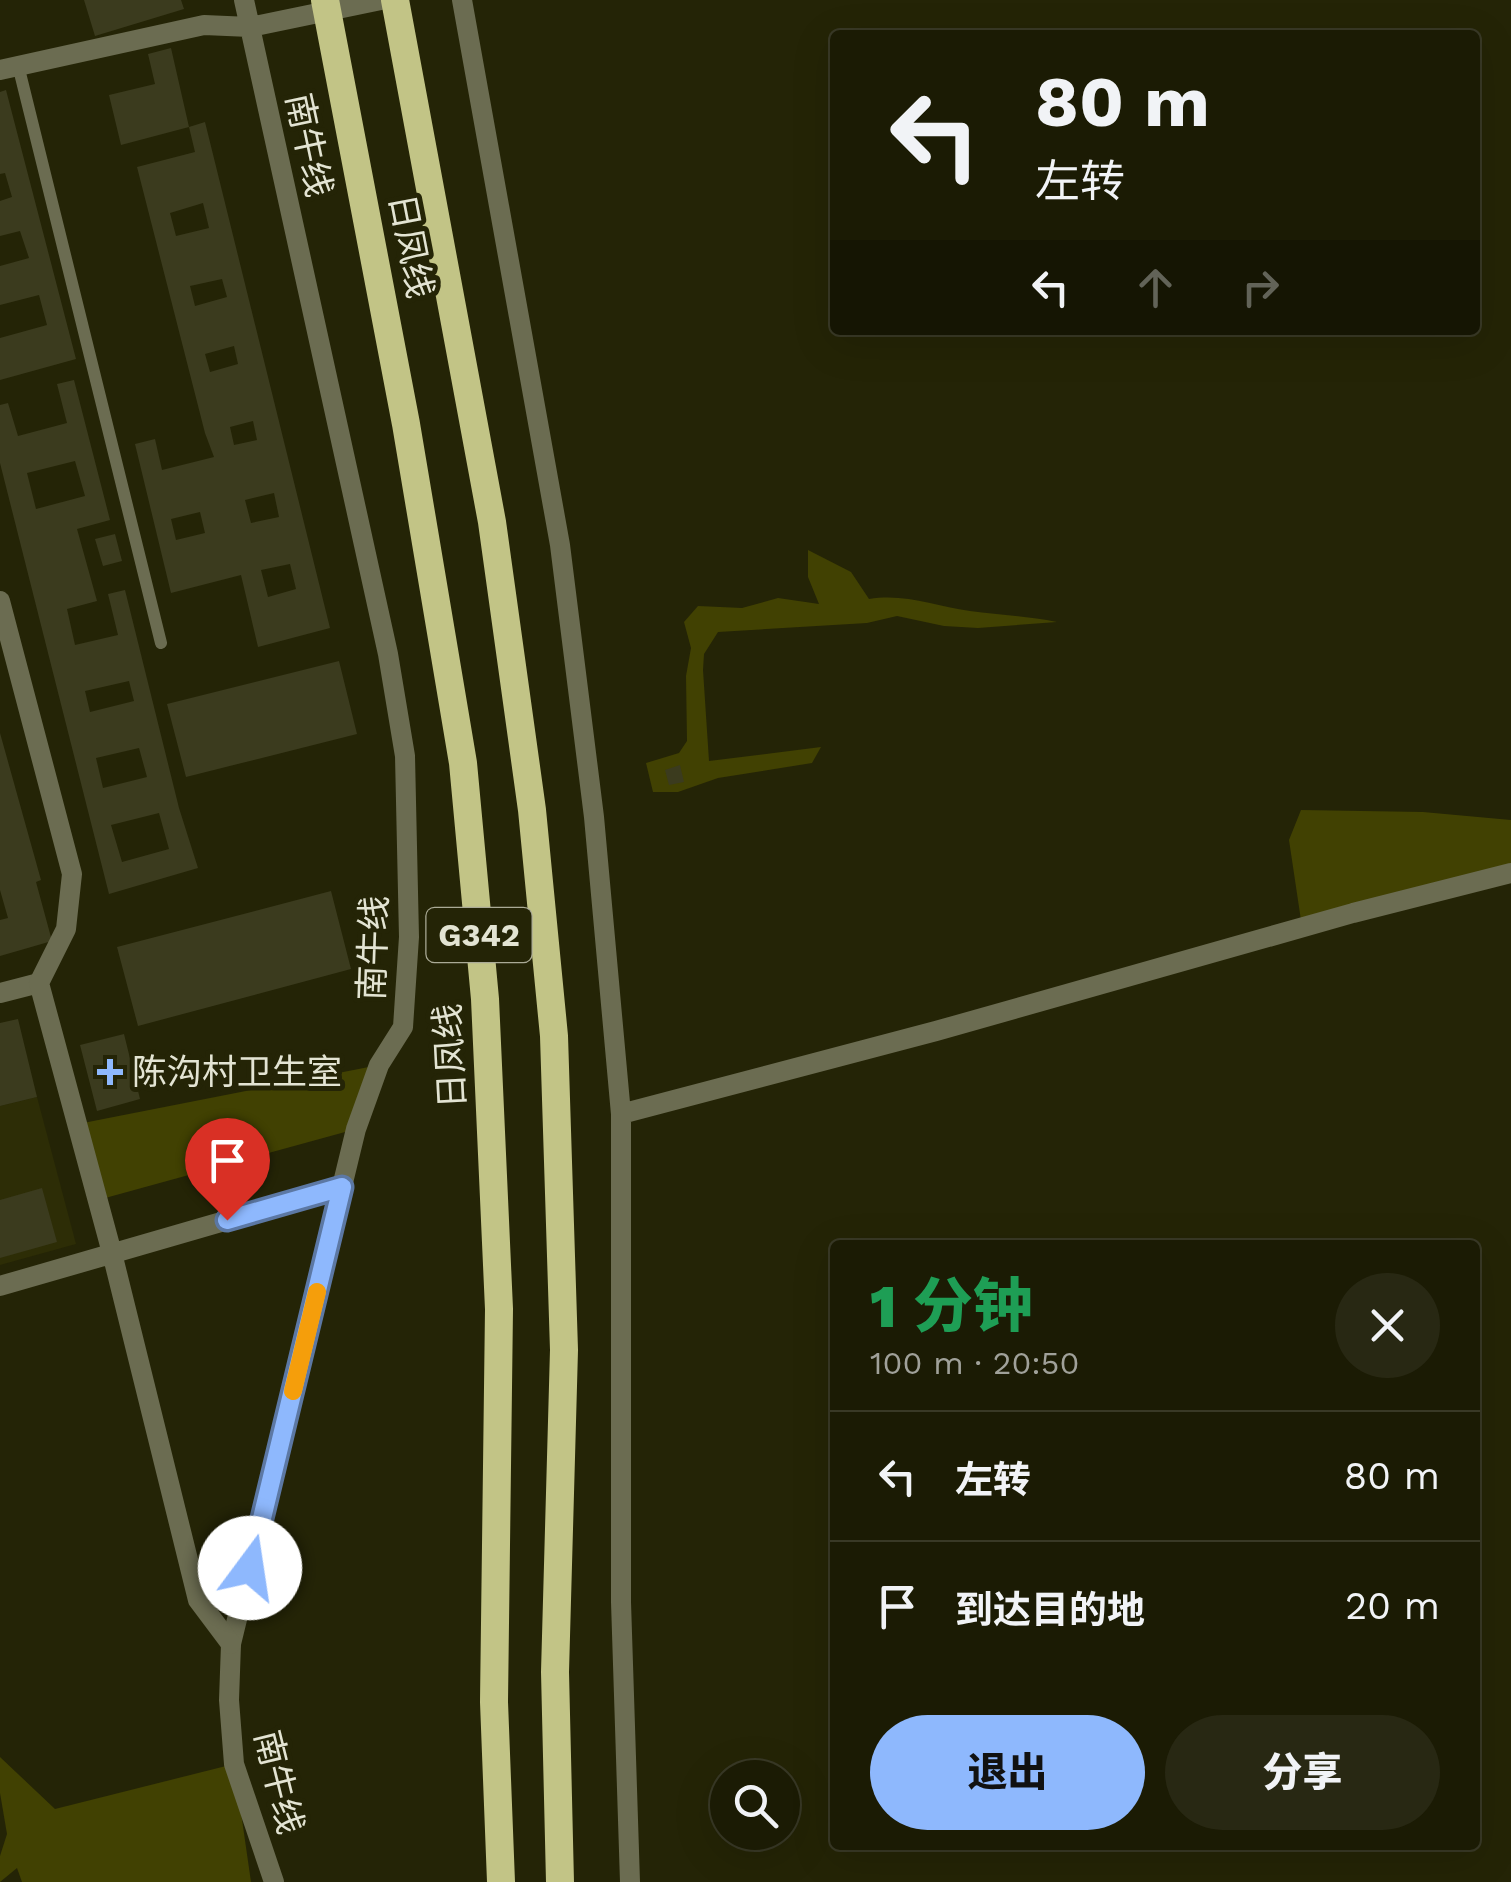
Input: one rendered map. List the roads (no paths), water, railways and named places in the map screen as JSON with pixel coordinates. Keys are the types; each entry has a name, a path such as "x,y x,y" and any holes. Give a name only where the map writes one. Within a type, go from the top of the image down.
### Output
{"highway":[{"name":"日凤线","path":"395,0 492,522 532,810 554,1036 564,1350 556,1672 560,1882"},
{"name":"日凤线","path":"326,6 406,424 465,783 485,999 499,1309 494,1702 501,1882"}],"street":[{"name":"南牛线","path":"244,0 388,654 405,756 410,937 403,1027 379,1065 356,1129 232,1644 229,1700 234,1764 274,1882"},
{"path":"9,68 204,26 250,27 326,6 381,0"},
{"path":"462,0 560,545 594,817 621,1114 621,1602 630,1882"},
{"path":"0,601 72,874 66,929 40,983 198,1600 232,1644"},
{"path":"621,1114 936,1031 1353,912 1511,873"},
{"path":"0,993 40,983"},
{"path":"0,1286 342,1187"}],"lane":[{"path":"9,68 161,643"}],"place":[{"name":"陈沟村卫生室","path":"110,1072"}]}
